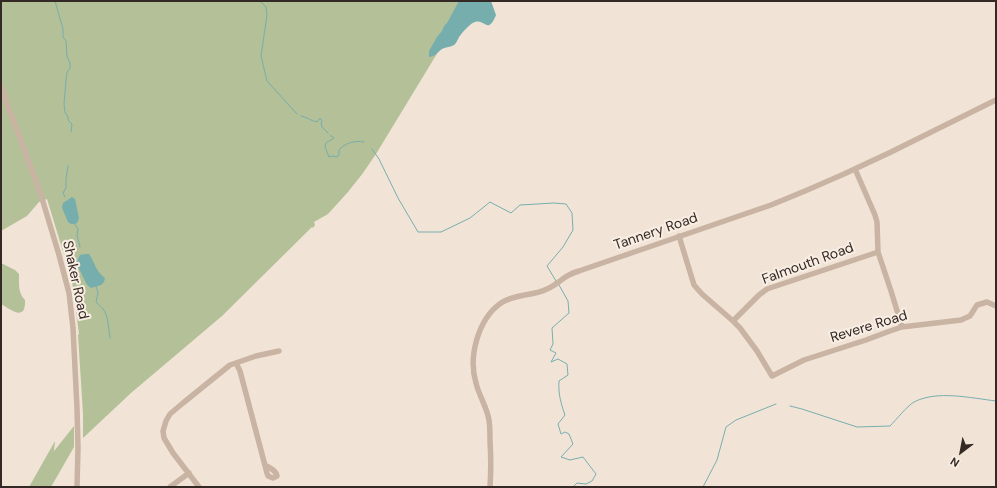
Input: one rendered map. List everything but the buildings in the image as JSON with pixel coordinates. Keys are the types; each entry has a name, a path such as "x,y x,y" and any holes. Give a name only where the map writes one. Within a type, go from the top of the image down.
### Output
{"street":[{"name":"Shaker Road","path":"1,87 43,202 58,249 69,293 73,328 78,421 77,487"},
{"name":"Tannery Road","path":"490,487 491,460 489,420 485,404 476,384 473,363 476,340 487,318 500,303 543,291 570,274 771,205 827,182 996,100"},
{"path":"855,168 875,215 877,222 878,252 902,327"},
{"path":"679,236 694,285 733,321"},
{"name":"Falmouth Road","path":"733,321 767,289 878,252"},
{"name":"Revere Road","path":"733,321 757,351 772,376 804,360 902,327 961,320 970,316 977,305 987,302 996,306"},
{"path":"199,487 173,453 164,438 163,431 170,414 230,365 256,356 279,351"},
{"path":"236,363 240,371 258,445 265,465"},
{"path":"170,487 188,473"}],"green space":[{"path":"1,1 469,1 376,154 348,192 328,214 314,222 315,225 313,228 312,227 222,316 131,393 83,438 79,334 72,281 47,199 39,202 27,216 1,231"},
{"path":"1,263 15,270 19,274 20,291 25,300 25,307 20,313 1,304"},
{"path":"74,426 74,447 51,487 29,487 55,441 54,451"}],"water":[{"path":"459,1 491,1 496,15 491,24 486,25 481,22 473,23 462,33 455,44 442,49 435,55 429,57 429,51"},
{"path":"72,197 75,199 79,218 75,224 68,222 62,208 63,203"},
{"path":"89,254 97,269 105,278 101,285 91,288 87,285 83,277 78,266 78,258 80,255"}],"waterway":[{"path":"55,1 63,29 63,37 66,41 67,56 70,63 70,68 67,72 64,104 68,120 72,124 71,132"},
{"path":"260,1 266,7 267,15 261,56 267,81 297,114"},
{"path":"301,116 317,122 321,119 322,127 328,133"},
{"path":"330,136 334,138 326,143 325,147 329,157 337,157 339,150 347,144 357,141 364,142"},
{"path":"372,149 379,159 398,198 418,232 441,232 470,218 490,202 511,213 520,205 554,203 566,204 572,213 573,230 563,247 547,266 556,281"},
{"path":"65,197 63,193 66,188 68,166"},
{"path":"74,223 78,229 77,235 80,247"},
{"path":"559,285 568,301 569,313 552,328 553,344 550,350 556,353 551,362 558,359 567,364 568,375 559,381 560,398 565,415 558,424 561,434 565,432 569,434 573,444 561,457 570,460 583,457 596,474 592,481 586,484 577,483 573,487"},
{"path":"96,286 98,293 96,302 105,311 110,338"},
{"path":"790,406 857,427 890,426 911,404 923,398 933,396 954,396 996,401"},
{"path":"701,487 703,487 717,460 726,427 736,420 776,404"}]}
